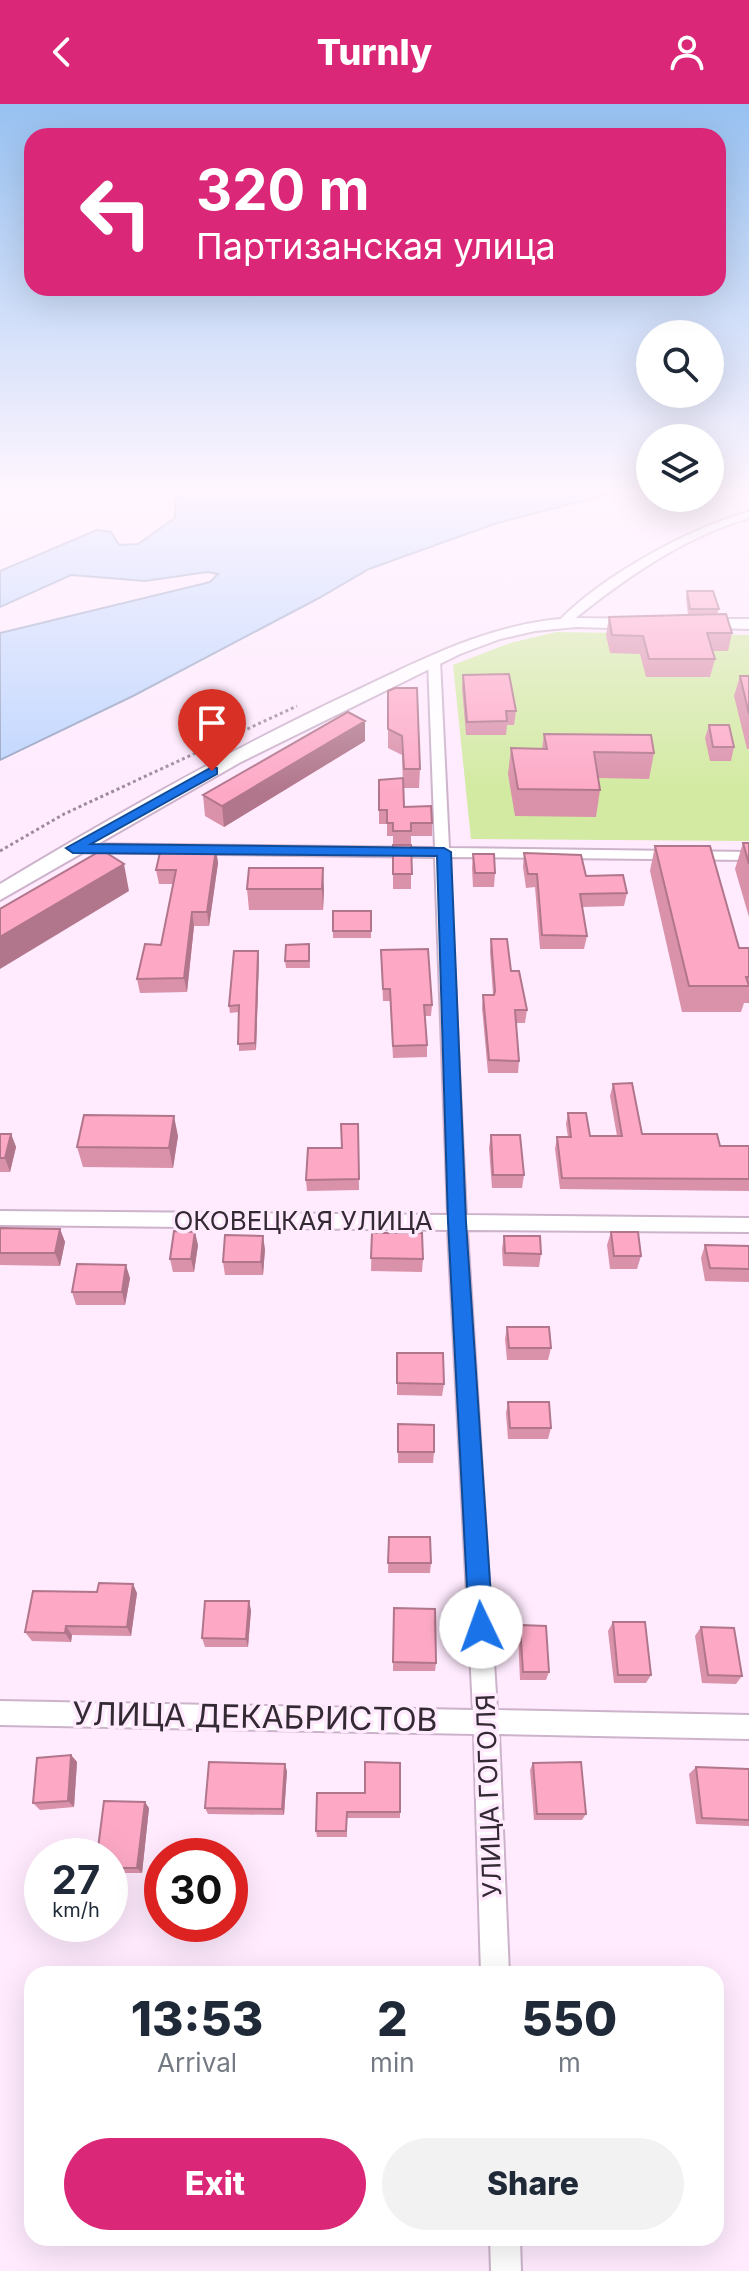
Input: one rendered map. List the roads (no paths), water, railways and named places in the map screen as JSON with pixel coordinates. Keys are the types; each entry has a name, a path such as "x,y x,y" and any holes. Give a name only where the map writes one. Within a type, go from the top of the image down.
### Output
{"street":[{"path":"563,623 609,591"},
{"path":"0,893 73,848 296,725 434,660 506,633 563,623 749,624"},
{"name":"УЛИЦА ГОГОЛЯ","path":"434,660 457,1222 486,1721 495,1966"},
{"path":"73,848 749,856"},
{"name":"ОКОВЕЦКАЯ УЛИЦА","path":"0,1218 749,1225"},
{"name":"УЛИЦА ДЕКАБРИСТОВ","path":"0,1713 749,1727"},
{"path":"505,2246 506,2271"}],"water":[{"path":"0,591 35,591 0,607"},
{"path":"172,591 331,591 133,696 0,760 0,633"}]}
